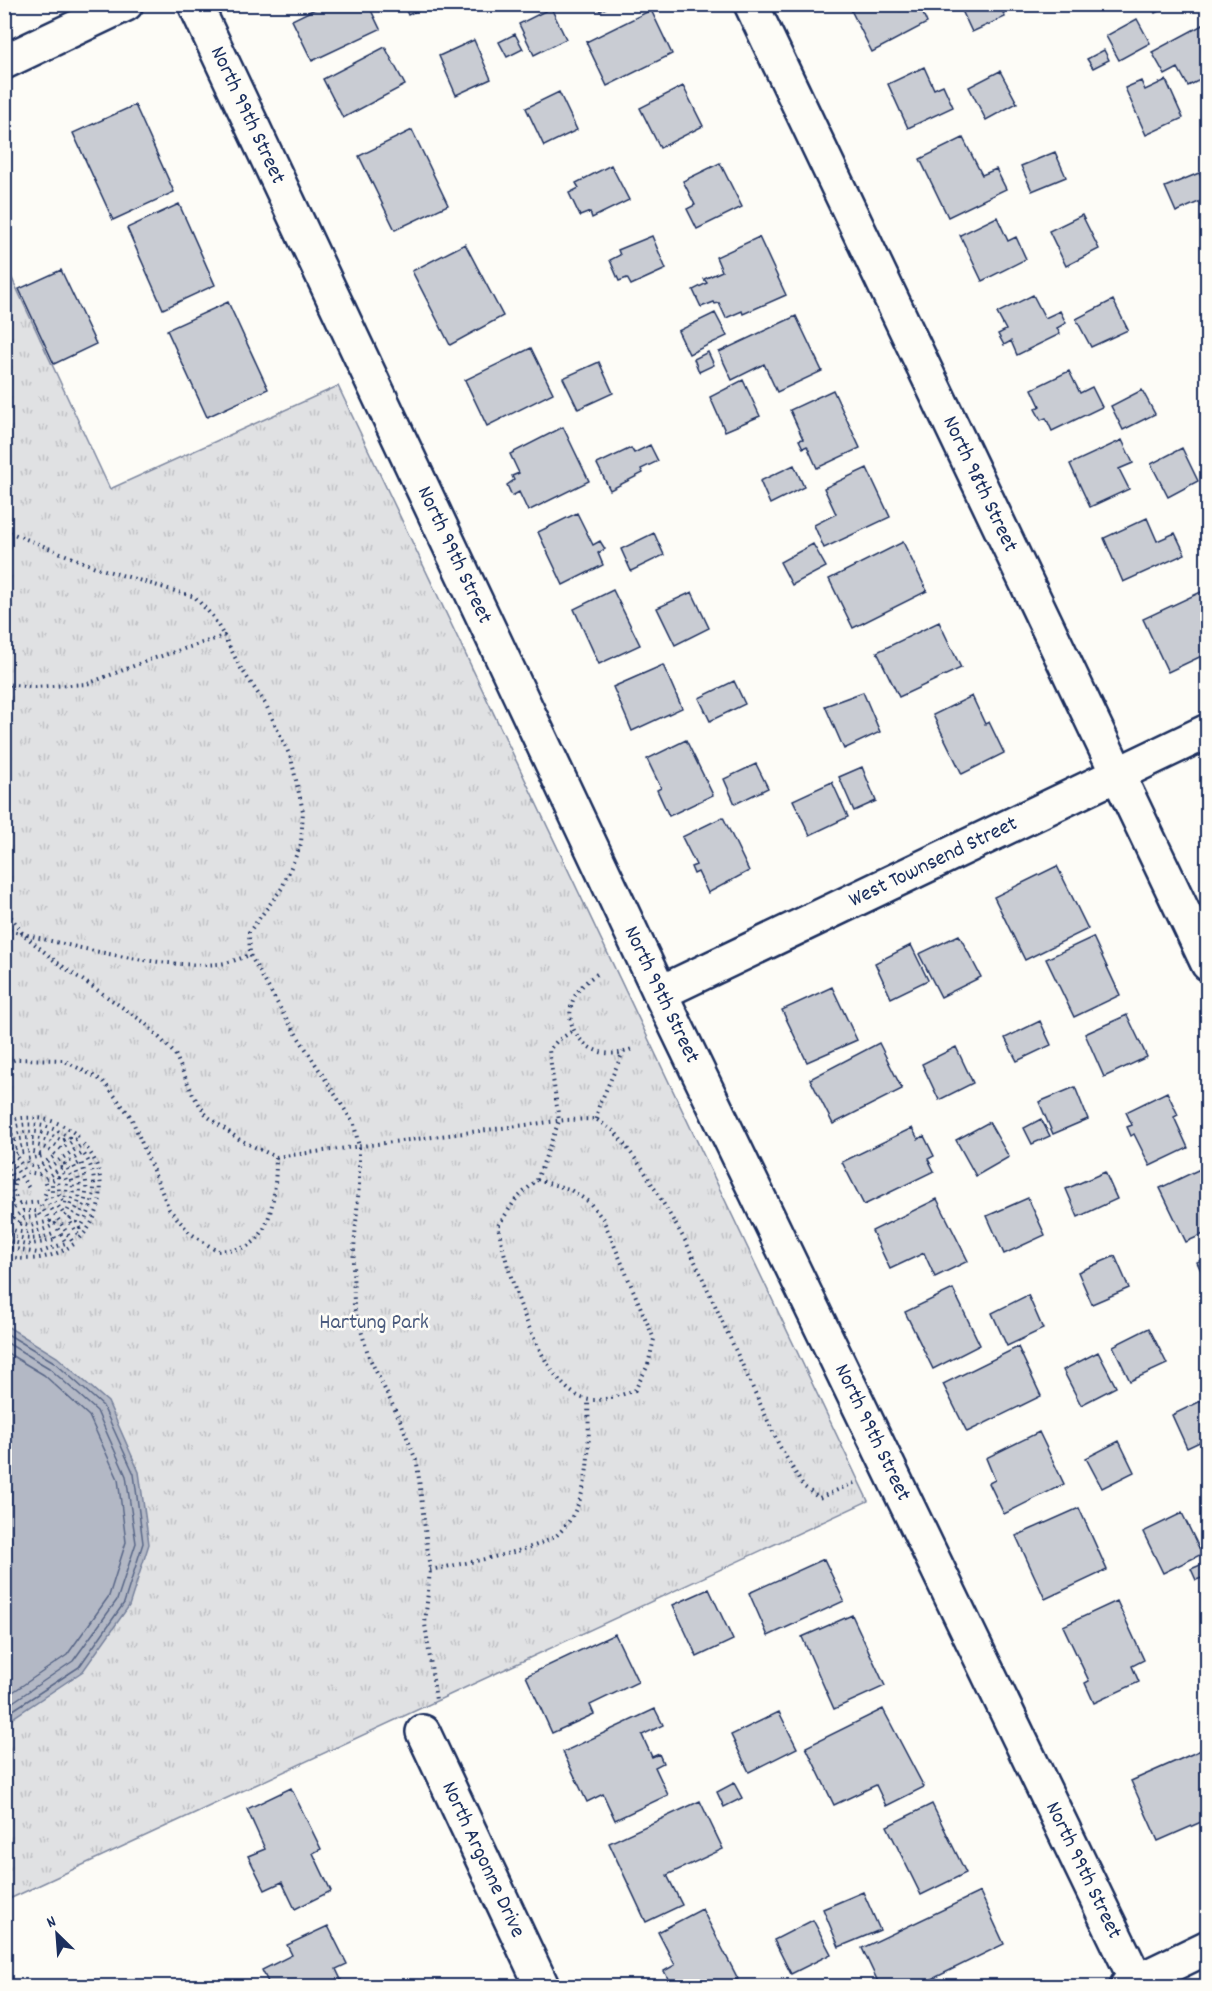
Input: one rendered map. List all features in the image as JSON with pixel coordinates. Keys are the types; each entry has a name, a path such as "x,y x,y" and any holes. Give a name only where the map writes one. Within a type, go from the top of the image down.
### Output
{"street":[{"path":"4,62 126,4"},
{"name":"North 99th Street","path":"195,4 660,993 888,1466 1132,1984"},
{"name":"North 98th Street","path":"751,4 1208,964"},
{"name":"West Townsend Street","path":"660,993 1208,731"},
{"name":"North Argonne Drive","path":"423,1732 542,1986"},
{"path":"1132,1984 1208,1947"}],"path":[{"path":"4,530 98,568 195,597 213,617 240,668 267,705 291,758 303,811 301,844 282,888 249,932 250,955 285,1016 354,1124 359,1147 353,1262 354,1307 369,1357 401,1422 417,1463 430,1570 425,1624 430,1669 438,1707 444,1722 423,1732"},
{"path":"4,684 34,687 87,684 149,660 224,636"},
{"path":"4,907 23,934 55,961 145,1023 175,1054 193,1095 207,1116 240,1140 276,1157 559,1121 596,1119 615,1132 643,1169 686,1242 779,1445 804,1485 819,1498 888,1466"},
{"path":"4,929 66,945 160,961 220,964 250,955"},
{"path":"597,974 583,983 574,995 570,1008 574,1030 579,1039 593,1049 612,1054 632,1049"},
{"path":"537,1180 569,1189 589,1202 603,1220 654,1339 648,1365 635,1390 612,1398 588,1400 564,1387 547,1366 504,1260 498,1226 516,1199 537,1180 559,1121 550,1071 549,1050 557,1041 574,1030"},
{"path":"596,1119 599,1106 623,1052"},
{"path":"4,1064 16,1059 63,1060 103,1081 132,1117 169,1209 190,1233 216,1251 247,1246 266,1227 276,1190 276,1157"},
{"path":"4,1122 38,1118 65,1126 79,1137 61,1149 46,1140 30,1137 15,1140 12,1135 31,1131 49,1134 62,1142 69,1137 50,1127 23,1124 4,1130"},
{"path":"4,1138 11,1150 22,1145 37,1144 56,1155 38,1167 29,1165 26,1159 43,1156 40,1154 24,1151 15,1154 26,1172 39,1174 83,1144 98,1168 101,1185 95,1218 80,1239 69,1220 81,1193 81,1185 74,1166 81,1161 87,1187 84,1208 77,1222 80,1228 89,1215 93,1200 93,1174 83,1153 65,1164 74,1183 71,1204 65,1216 52,1197 52,1180 58,1177 60,1195 65,1203 67,1182 62,1168 44,1179 47,1190 44,1197 74,1244 46,1258 16,1258 4,1255"},
{"path":"4,1151 29,1188"},
{"path":"4,1164 15,1180 13,1190 16,1198 4,1206"},
{"path":"4,1177 4,1197"},
{"path":"4,1215 20,1204 39,1202 50,1221 23,1226 16,1223 24,1218 40,1216 37,1211 23,1211 4,1224 23,1232 38,1231 55,1224 66,1243 38,1252 4,1247"},
{"path":"4,1232 19,1238 38,1239 52,1234 56,1240 26,1245 4,1240"},
{"path":"430,1570 524,1549 556,1536 570,1520 585,1484 589,1442 588,1400"}],"green space":[{"name":"Hartung Park","path":"4,249 9,272 110,489 338,386 868,1501 5,1901"}],"water":[{"path":"5,1325 57,1357 108,1402 139,1472 149,1544 129,1606 83,1671 5,1723"}],"building":[{"path":"325,4 368,4 380,29 312,61 292,20"},
{"path":"403,4 429,4 408,15"},
{"path":"596,4 613,4 600,11"},
{"path":"857,4 897,4 900,11 911,4 919,4 927,23 872,52 850,8"},
{"path":"959,4 999,4 1005,17 972,32"},
{"path":"1151,4 1173,4 1155,13"},
{"path":"551,8 566,39 534,55 519,24"},
{"path":"651,10 672,54 607,86 586,42"},
{"path":"1137,19 1150,43 1119,60 1106,36"},
{"path":"1208,22 1208,76 1188,86 1178,68 1165,75 1152,52"},
{"path":"515,34 523,49 507,57 499,42"},
{"path":"474,40 491,79 456,95 439,56"},
{"path":"385,47 405,85 343,118 323,79"},
{"path":"1104,50 1109,60 1093,68 1087,59"},
{"path":"924,67 934,89 943,85 953,107 908,128 888,84"},
{"path":"1000,71 1017,103 986,120 969,87"},
{"path":"1166,80 1183,118 1146,135 1125,88 1141,81 1145,90"},
{"path":"683,86 703,126 660,148 640,108"},
{"path":"559,92 577,130 544,146 526,108"},
{"path":"135,105 174,192 113,220 73,133"},
{"path":"412,130 448,205 395,230 359,156"},
{"path":"963,138 982,175 996,169 1006,189 948,217 920,159"},
{"path":"1055,152 1066,177 1032,191 1021,166"},
{"path":"720,163 742,207 697,229 687,209 695,205 683,181"},
{"path":"611,165 629,200 592,218 590,212 580,216 569,193 579,188 576,183"},
{"path":"1199,173 1208,190 1208,198 1176,212 1165,187"},
{"path":"179,204 215,285 163,309 127,228"},
{"path":"1082,215 1099,249 1066,266 1049,231"},
{"path":"997,217 1008,241 1016,237 1026,259 982,281 960,235"},
{"path":"652,236 666,269 631,285 627,278 619,281 610,260 620,255 618,250"},
{"path":"759,237 786,295 743,314 742,311 726,318 719,303 714,302 701,307 693,290 707,283 704,279 722,271 716,257"},
{"path":"465,244 503,316 450,345 412,271"},
{"path":"61,270 96,344 54,364 19,289"},
{"path":"1033,295 1045,318 1060,311 1066,323 1057,328 1060,334 1017,355 1011,341 1004,345 998,334 1006,330 997,313"},
{"path":"1113,300 1128,330 1091,347 1076,319"},
{"path":"228,302 268,389 207,417 167,330"},
{"path":"715,313 727,336 689,354 678,331"},
{"path":"796,316 822,371 777,392 764,364 732,380 719,352"},
{"path":"531,348 553,393 487,426 465,380"},
{"path":"708,352 714,365 699,372 694,359"},
{"path":"599,362 613,393 578,409 563,378"},
{"path":"1069,371 1080,393 1092,387 1102,407 1052,431 1046,418 1041,420 1035,409 1040,406 1032,389"},
{"path":"743,380 760,416 725,431 710,397"},
{"path":"833,390 860,448 817,468 807,446 803,448 799,440 803,439 790,410"},
{"path":"1142,390 1155,414 1123,430 1111,406"},
{"path":"563,427 589,481 528,511 519,492 512,496 507,485 514,480 512,476 519,473 510,454"},
{"path":"1122,440 1133,463 1119,469 1129,489 1090,507 1070,464"},
{"path":"650,445 658,461 641,469 643,473 610,490 597,464 631,448 634,453"},
{"path":"1182,448 1198,481 1168,497 1151,464"},
{"path":"794,465 804,487 770,504 760,481"},
{"path":"867,468 890,517 824,548 814,525 836,514 824,488"},
{"path":"577,513 593,545 600,541 605,549 598,553 603,565 563,585 538,532"},
{"path":"1147,518 1157,541 1175,533 1185,554 1123,582 1104,538"},
{"path":"654,533 664,555 631,571 621,549"},
{"path":"903,542 927,591 853,628 829,579"},
{"path":"813,544 826,567 792,585 780,562"},
{"path":"613,590 640,645 599,664 574,609"},
{"path":"1203,591 1208,602 1208,653 1168,672 1143,619"},
{"path":"692,592 709,628 675,645 657,608"},
{"path":"939,622 961,668 899,697 877,652"},
{"path":"663,665 682,708 632,731 613,687"},
{"path":"734,681 745,704 710,721 699,698"},
{"path":"863,692 880,732 844,749 825,706"},
{"path":"972,696 985,724 989,722 1004,753 962,774 933,715"},
{"path":"686,740 713,795 669,816 657,790 661,788 647,759"},
{"path":"756,764 768,788 735,804 724,779"},
{"path":"862,767 876,801 854,811 839,777"},
{"path":"832,782 848,817 810,835 793,800"},
{"path":"723,817 749,871 708,893 698,872 694,874 691,867 696,865 682,837"},
{"path":"1057,866 1088,929 1025,960 994,897"},
{"path":"959,935 981,977 941,997 919,954"},
{"path":"1093,937 1120,995 1074,1017 1046,959"},
{"path":"911,945 928,980 891,998 875,963"},
{"path":"832,987 857,1040 807,1062 782,1010"},
{"path":"1127,1015 1147,1057 1104,1077 1085,1034"},
{"path":"1040,1021 1051,1045 1017,1061 1005,1038"},
{"path":"879,1043 902,1089 833,1124 810,1079"},
{"path":"956,1047 973,1083 939,1100 922,1064"},
{"path":"1075,1087 1088,1119 1053,1134 1039,1102"},
{"path":"1167,1092 1178,1115 1174,1117 1188,1148 1150,1166 1134,1134 1131,1136 1127,1127 1132,1125 1126,1112"},
{"path":"1041,1119 1050,1136 1032,1144 1024,1128"},
{"path":"989,1122 1009,1157 976,1176 956,1140"},
{"path":"912,1128 918,1139 924,1136 934,1156 928,1159 934,1171 864,1205 842,1162"},
{"path":"1200,1169 1208,1184 1208,1232 1186,1242 1160,1188"},
{"path":"1105,1172 1117,1199 1078,1217 1066,1189"},
{"path":"1028,1198 1045,1235 1004,1254 987,1216"},
{"path":"937,1199 968,1261 935,1277 924,1253 890,1269 872,1231"},
{"path":"1115,1256 1129,1288 1092,1304 1078,1272"},
{"path":"1208,1257 1208,1286 1197,1262"},
{"path":"953,1289 980,1345 933,1369 905,1312"},
{"path":"1028,1295 1043,1329 1007,1346 992,1313"},
{"path":"1149,1328 1167,1364 1130,1381 1113,1346"},
{"path":"1018,1347 1041,1396 967,1432 943,1384"},
{"path":"1098,1352 1116,1387 1081,1405 1063,1370"},
{"path":"1207,1398 1208,1438 1187,1448 1172,1415"},
{"path":"1039,1432 1064,1484 1004,1514 989,1483 995,1480 986,1458"},
{"path":"1119,1441 1134,1472 1102,1488 1086,1458"},
{"path":"1079,1508 1107,1570 1045,1599 1016,1536"},
{"path":"1182,1513 1202,1554 1163,1573 1143,1532"},
{"path":"824,1559 844,1601 768,1636 749,1593"},
{"path":"1205,1563 1208,1576 1196,1580 1191,1569"},
{"path":"709,1589 733,1640 697,1657 673,1605"},
{"path":"1117,1601 1144,1660 1132,1666 1139,1682 1094,1703 1085,1683 1089,1681 1063,1626"},
{"path":"852,1615 885,1686 834,1709 802,1637"},
{"path":"615,1634 638,1682 590,1705 594,1714 552,1733 526,1676"},
{"path":"655,1709 663,1725 642,1735 652,1757 659,1754 663,1763 655,1767 668,1795 615,1820 603,1794 587,1802 563,1752"},
{"path":"883,1709 924,1787 886,1806 876,1785 834,1805 806,1747"},
{"path":"779,1712 797,1748 749,1772 731,1735"},
{"path":"1208,1747 1208,1819 1158,1841 1131,1781"},
{"path":"734,1783 742,1798 724,1807 717,1792"},
{"path":"291,1788 321,1849 313,1853 331,1891 295,1909 282,1882 265,1890 248,1856 265,1849 247,1809"},
{"path":"700,1801 723,1849 667,1875 682,1905 646,1922 609,1843"},
{"path":"932,1804 966,1873 921,1895 887,1826"},
{"path":"863,1892 880,1930 839,1947 823,1909"},
{"path":"980,1892 1004,1944 918,1986 880,1986 862,1948"},
{"path":"702,1909 738,1979 724,1986 672,1986 664,1971 675,1965 658,1932"},
{"path":"813,1920 831,1954 791,1974 774,1940"},
{"path":"328,1926 347,1964 336,1969 344,1986 270,1986 262,1970 292,1955 287,1945"},
{"path":"787,1981 789,1986 776,1986"}]}
